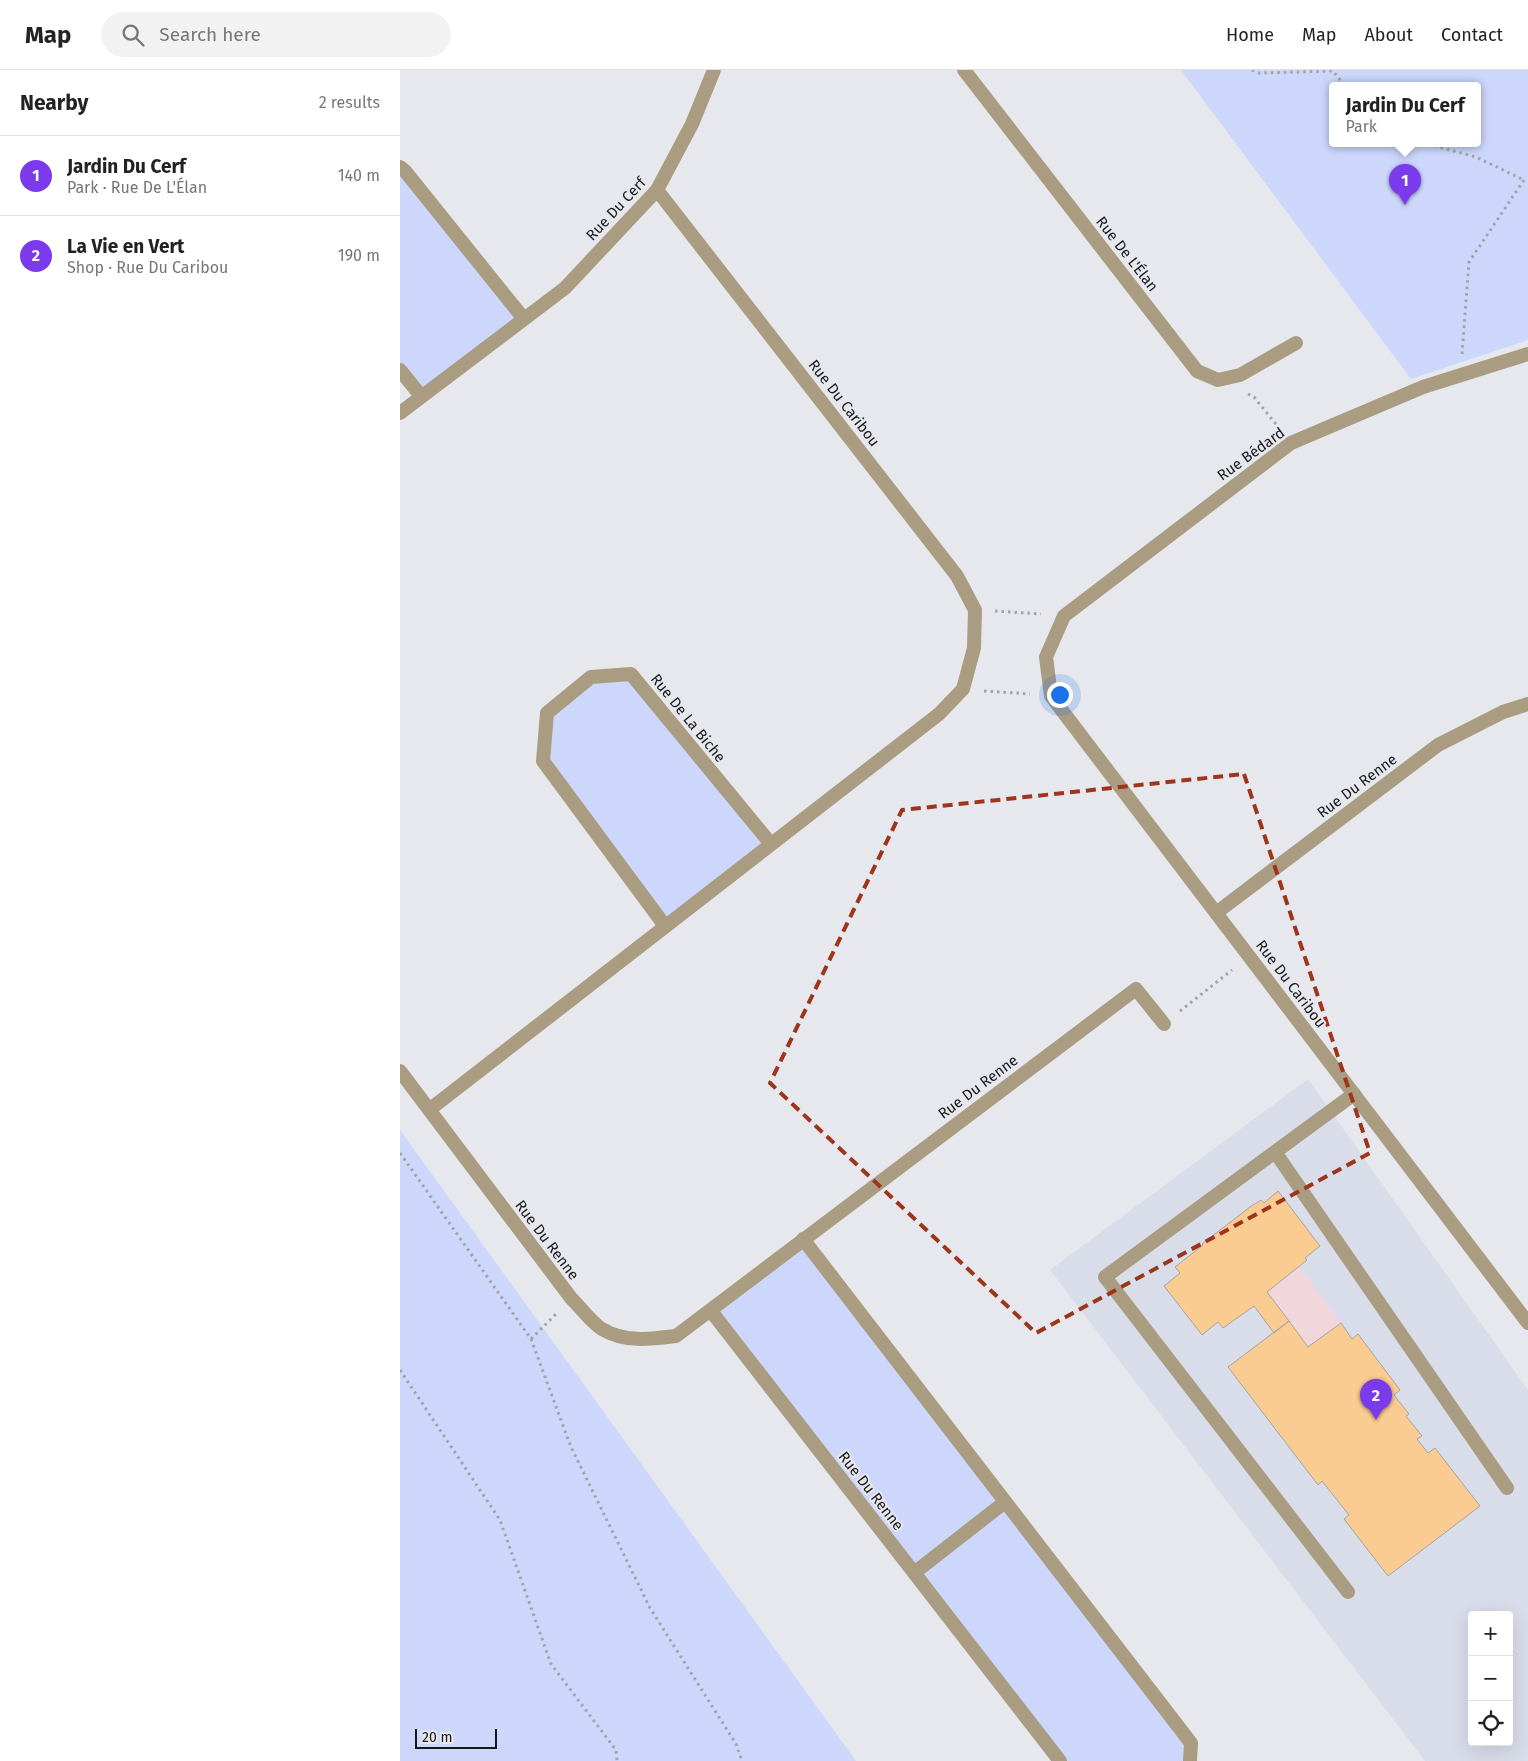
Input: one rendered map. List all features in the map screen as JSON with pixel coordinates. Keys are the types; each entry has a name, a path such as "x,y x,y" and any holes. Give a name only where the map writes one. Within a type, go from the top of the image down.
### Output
{"street":[{"name":"Rue Du Cerf","path":"400,413 565,288 657,190 692,124 714,70"},
{"name":"Rue De L'Élan","path":"964,70 1196,371 1218,380"},
{"path":"400,167 524,319"},
{"name":"Rue Du Caribou","path":"657,190 957,576 975,610 974,648 963,689"},
{"path":"1218,380 1240,375 1296,343"},
{"name":"Rue Bédard","path":"1046,657 1064,616 1291,443 1423,388 1528,354"},
{"path":"400,370 421,396"},
{"name":"Rue Du Caribou","path":"1046,657 1052,696 1528,1323"},
{"name":"Rue De La Biche","path":"665,926 543,761 547,713 591,677 631,674 771,844"},
{"path":"429,1110 939,714 963,689"},
{"name":"Rue Du Renne","path":"1216,913 1438,745 1503,712 1528,704"},
{"name":"Rue Du Renne","path":"400,1071 571,1298 602,1329 624,1338 649,1340 676,1336 711,1311 803,1239 1136,989 1164,1024"},
{"path":"1348,1592 1105,1277 1354,1094"},
{"path":"1275,1152 1506,1488"},
{"path":"803,1239 1191,1743 1190,1761"},
{"name":"Rue Du Renne","path":"711,1311 1060,1761"},
{"path":"914,1573 1004,1502"}],"path":[{"path":"1252,70 1258,73 1335,71 1342,82"},
{"path":"1439,147 1476,157 1526,180 1469,262 1460,376"},
{"path":"1218,380 1254,397 1291,443"},
{"path":"975,610 1064,616"},
{"path":"963,689 1052,696"},
{"path":"1164,1024 1249,956"},
{"path":"400,1153 531,1338 571,1447 650,1608 736,1744 742,1761"},
{"path":"531,1338 571,1298"},
{"path":"400,1370 500,1520 551,1664 616,1750 617,1761"}],"highlighted area":[{"path":"1244,774 1370,1153 1036,1333 770,1083 902,810"}],"shaded area":[{"path":"1181,70 1528,70 1528,340 1411,379"},
{"path":"400,167 524,319 421,396 400,370"},
{"path":"631,674 771,844 665,926 543,761 547,713 591,677"},
{"path":"1308,1079 1528,1390 1528,1761 1425,1761 1050,1270"},
{"path":"400,1130 856,1761 400,1761"},
{"path":"803,1239 1191,1743 1190,1761 1060,1761 711,1311"},
{"path":"1299,1267 1341,1323 1308,1347 1267,1292"}],"building":[{"path":"1278,1191 1320,1246 1305,1258 1307,1260 1267,1292 1289,1321 1274,1333 1254,1306 1223,1328 1218,1322 1202,1335 1164,1286 1180,1273 1175,1267 1202,1244 1250,1207 1261,1200 1264,1203"},
{"path":"1289,1321 1308,1347 1341,1323 1352,1339 1358,1334 1400,1390 1394,1395 1409,1414 1406,1416 1422,1436 1417,1439 1428,1453 1435,1448 1480,1506 1388,1576 1344,1519 1349,1515 1322,1481 1318,1485 1228,1367"}],"place":[{"name":"Jardin Du Cerf","path":"1405,205"},
{"name":"La Vie en Vert","path":"1376,1420"}]}
